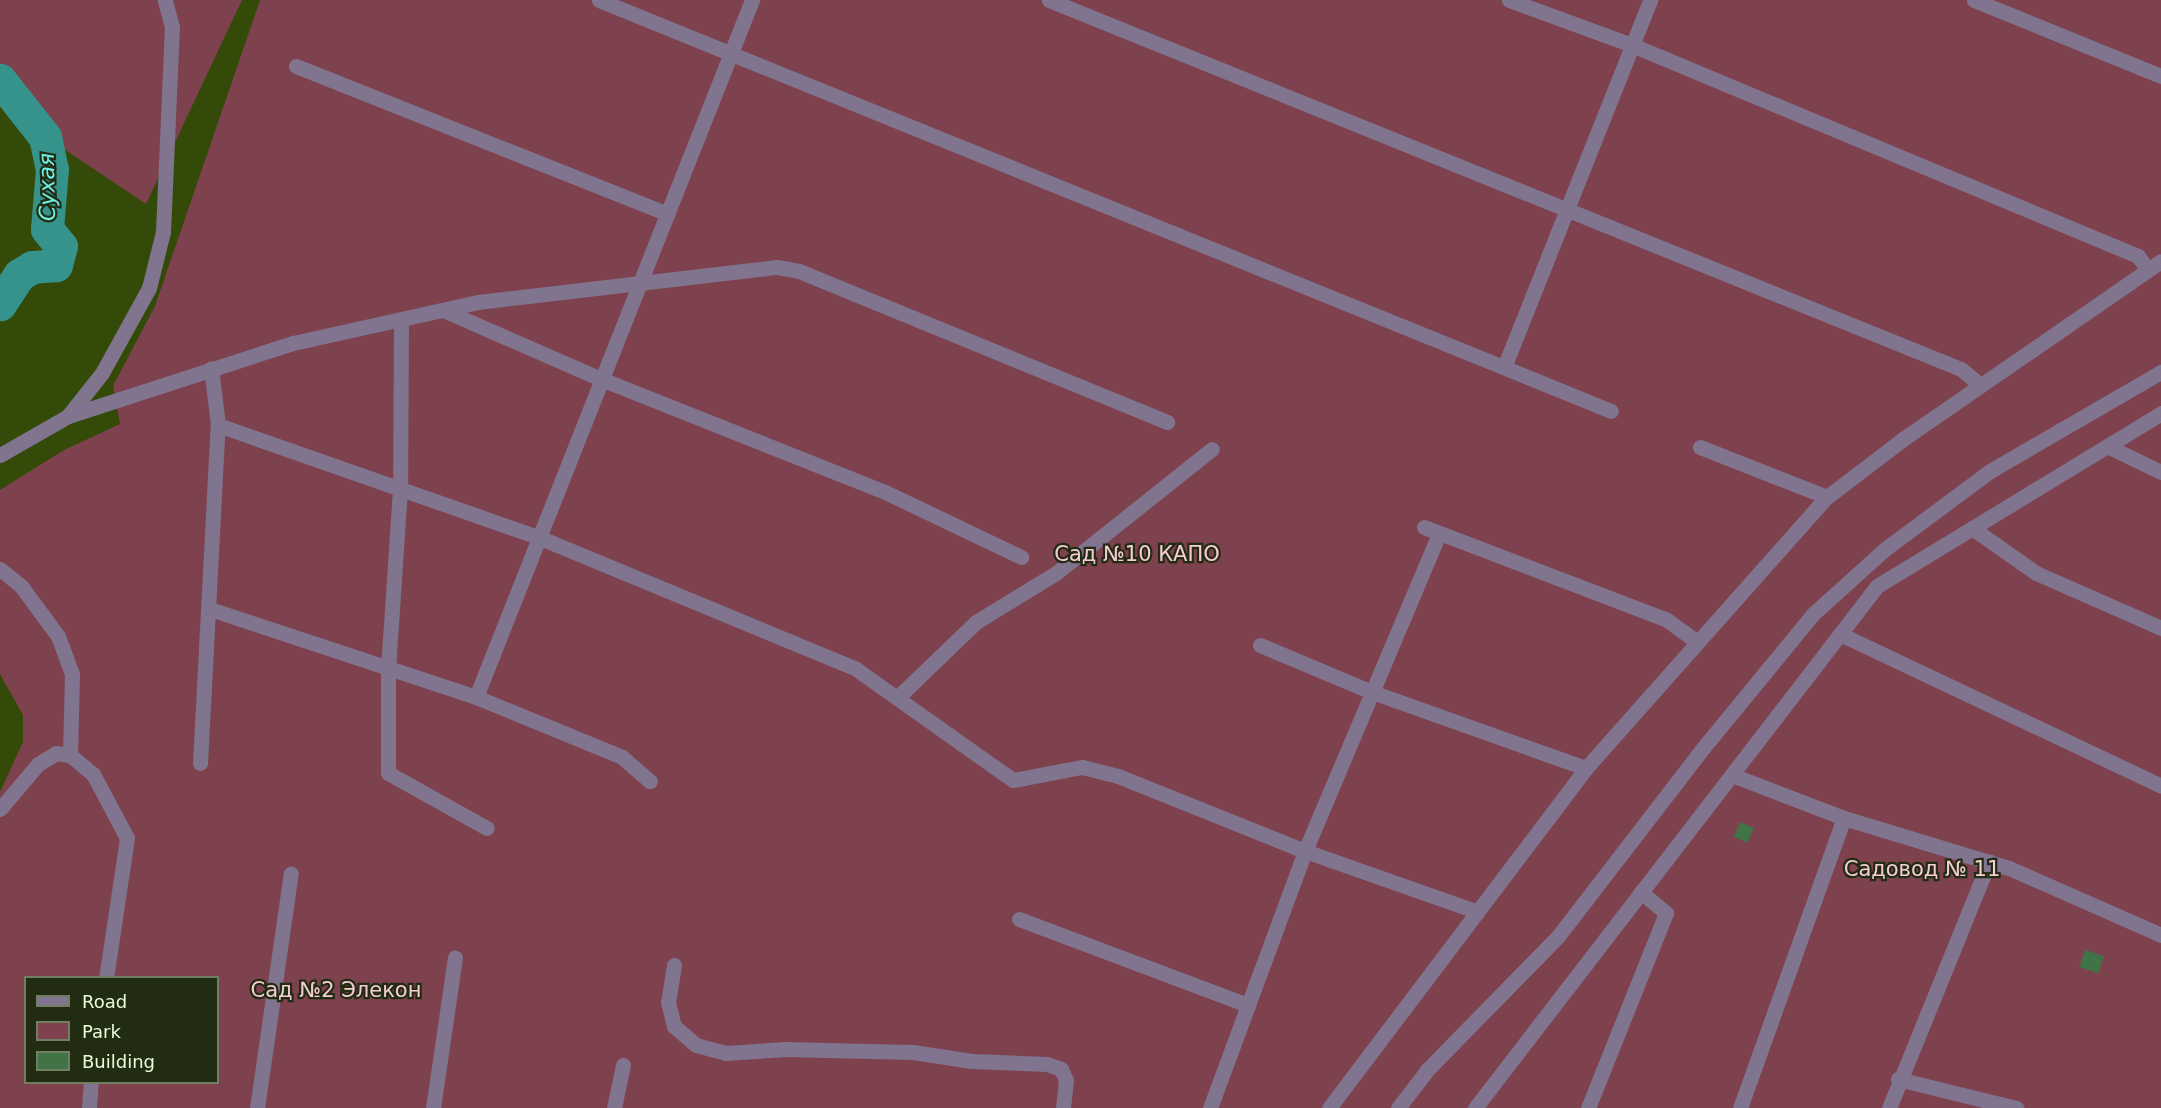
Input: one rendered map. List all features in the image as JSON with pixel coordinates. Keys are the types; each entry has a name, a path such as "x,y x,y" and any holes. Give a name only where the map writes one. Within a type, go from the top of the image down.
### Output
{"street":[{"path":"68,416 102,374 149,288 163,232 172,27 165,0"},
{"path":"599,0 728,54 1504,365 1611,411"},
{"path":"476,697 601,379 642,285 728,54 752,0"},
{"path":"1049,0 1961,369 1980,385"},
{"path":"1509,0 1632,45 2138,256 2148,270"},
{"path":"1504,365 1564,209 1650,0"},
{"path":"1974,0 2161,76"},
{"path":"296,66 668,214"},
{"path":"1329,1108 1586,768 1696,641 1827,497 1980,385 2161,261"},
{"path":"0,455 68,416 293,343 478,302 642,285 777,267 799,271 1167,422"},
{"path":"443,310 601,379 885,492 1021,557"},
{"path":"401,320 400,489 388,668 388,773 487,828"},
{"path":"200,763 218,425 211,368"},
{"path":"1398,1108 1428,1069 1559,935 1702,748 1813,614 1885,549 1990,471 2161,372"},
{"path":"1475,1108 1877,586 2161,413"},
{"path":"218,425 538,537 856,669 1013,780 1082,767 1118,776 1305,851 1478,912"},
{"path":"2107,446 2161,472"},
{"path":"1700,447 1827,497"},
{"path":"898,697 976,622 1056,573 1212,449"},
{"path":"1424,527 1667,620 1696,641"},
{"path":"1972,528 2036,573 2161,628"},
{"path":"1210,1108 1305,851 1439,534"},
{"path":"0,569 21,586 58,636 72,674 70,755"},
{"path":"210,609 476,697 622,757 650,781"},
{"path":"1840,633 2161,786"},
{"path":"1260,645 1372,692 1586,768"},
{"path":"0,809 38,764 56,753 70,755 93,774 127,838 106,976"},
{"path":"1732,775 1844,818 1989,862 2161,934"},
{"path":"1740,1108 1844,818"},
{"path":"1889,1108 1898,1079 1989,862"},
{"path":"257,1108 291,873"},
{"path":"1588,1108 1666,913 1641,892"},
{"path":"1019,919 1248,1005"},
{"path":"433,1108 455,958"},
{"path":"674,965 668,1002 674,1026 696,1046 726,1053 785,1049 913,1052 971,1061 1047,1064 1061,1069 1066,1080 1063,1108"},
{"path":"614,1108 623,1065"},
{"path":"1898,1079 2016,1108"},
{"path":"89,1108 91,1084"}],"green space":[{"path":"0,0 242,0 146,204 0,106"},
{"name":"Сад №10 КАПО","path":"260,0 2161,0 2161,1108 0,1108 0,792 23,742 23,715 0,674 0,490 64,450 120,424 113,386 155,306"}],"building":[{"path":"1740,822 1754,828 1748,843 1734,837"},
{"path":"2085,950 2104,956 2098,973 2079,967"}],"waterway":[{"name":"Сухая","path":"0,80 45,137 52,169 47,229 61,246 56,265 32,267 19,275 0,304"}],"park label":[{"name":"Садовод № 11","path":"1922,869"},
{"name":"Сад №2 Элекон","path":"336,990"}]}
